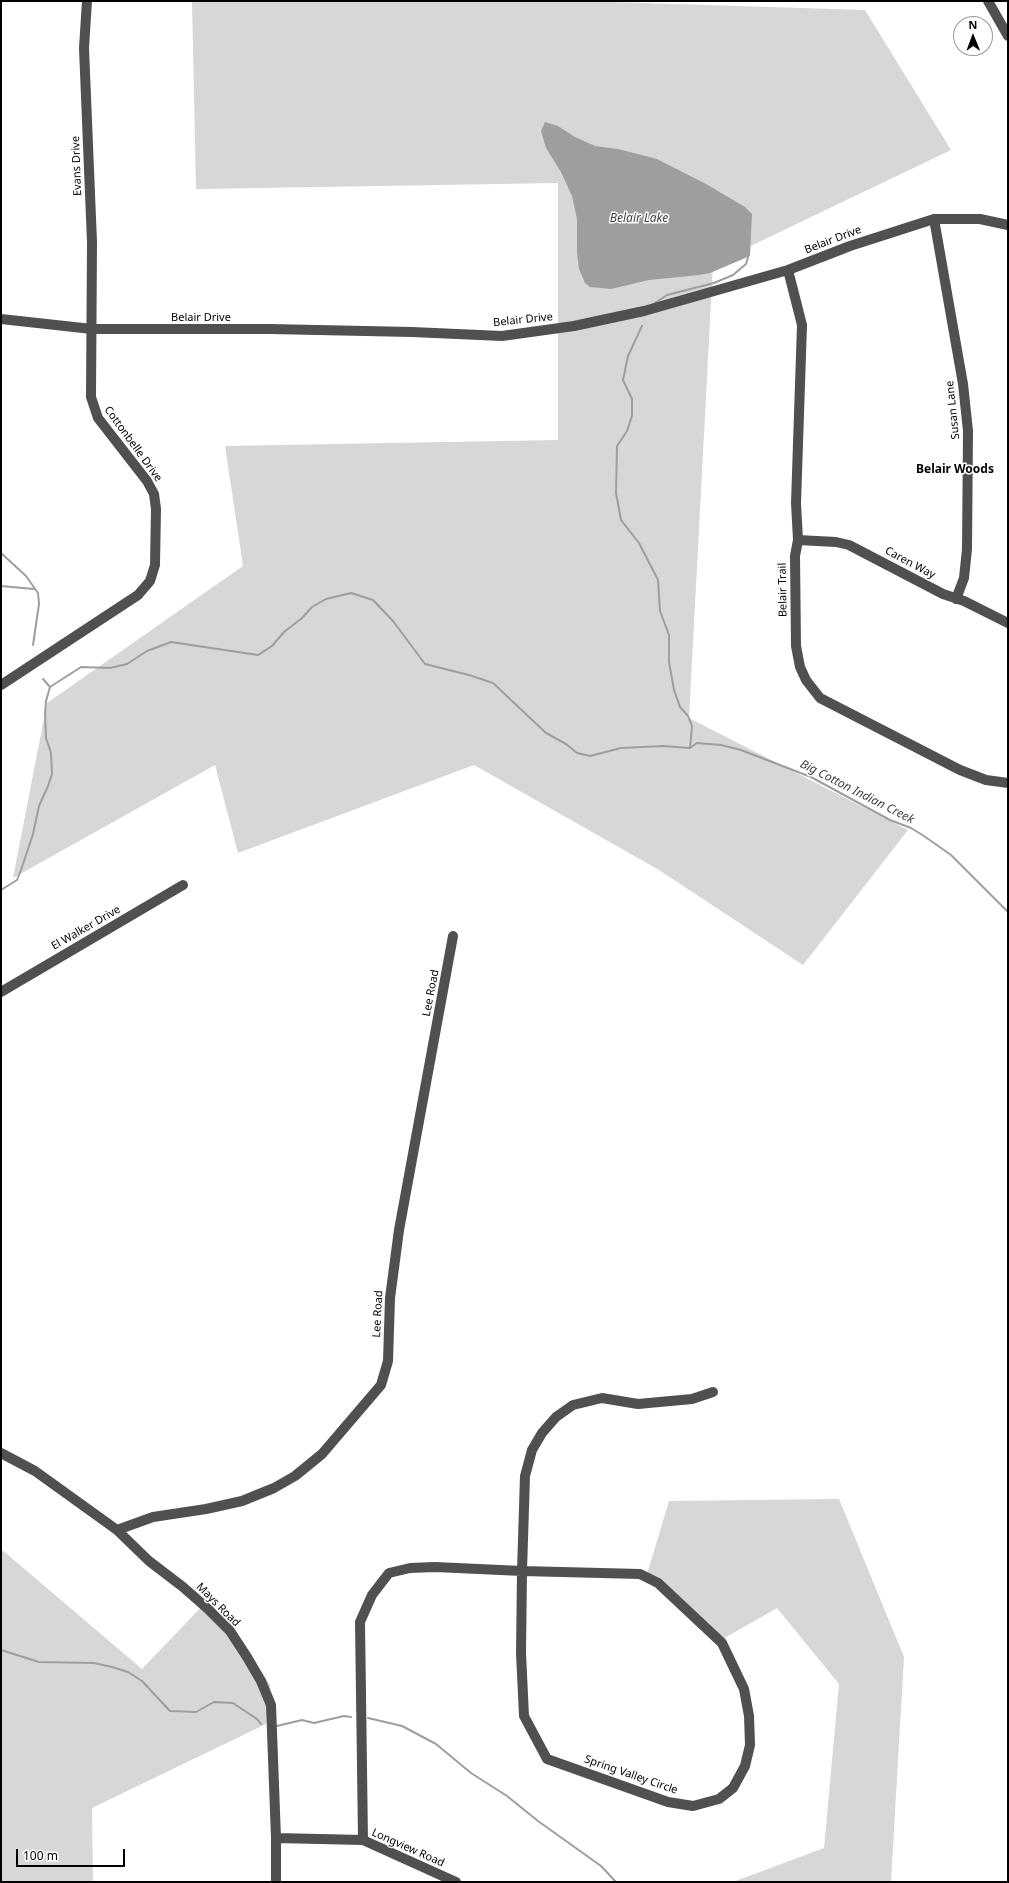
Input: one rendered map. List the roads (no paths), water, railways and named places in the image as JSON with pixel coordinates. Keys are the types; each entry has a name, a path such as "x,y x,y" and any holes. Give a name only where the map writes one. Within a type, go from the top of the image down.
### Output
{"street":[{"name":"Evans Drive","path":"87,1 84,48 92,242 92,329"},
{"path":"988,1 1008,36"},
{"name":"Belair Drive","path":"1,319 92,329 270,329 502,336 574,326 644,311 788,270 850,246 934,219 980,219 1008,225"},
{"name":"Susan Lane","path":"934,219 963,384 968,431 967,549 964,578 956,599"},
{"name":"Belair Trail","path":"788,270 802,325 796,503 798,540 795,556 796,646 800,667 806,680 820,698 960,770 986,780 1008,783"},
{"name":"Cottonbelle Drive","path":"1,685 138,595 147,584 154,571 156,557 155,500 147,481 99,420 93,408 91,397 92,329"},
{"name":"Caren Way","path":"798,540 836,542 849,545 943,594 964,601 1008,623"},
{"name":"El Walker Drive","path":"1,992 183,885"},
{"name":"Lee Road","path":"117,1530 153,1517 206,1509 242,1501 274,1488 295,1476 322,1454 381,1385 388,1361 390,1298 399,1230 453,936"},
{"path":"522,1571 525,1476 532,1450 542,1433 556,1417 573,1405 602,1398 638,1404 692,1399 713,1392"},
{"name":"Mays Road","path":"1,1453 35,1471 117,1530 149,1561 203,1605 230,1631 261,1681 270,1705 276,1838 276,1882"},
{"name":"Spring Valley Circle","path":"363,1840 360,1622 372,1595 389,1573 410,1568 435,1567 640,1574 658,1583 722,1643 744,1689 749,1716 750,1745 745,1766 733,1788 719,1799 693,1806 668,1802 548,1759 524,1716 521,1653 522,1571"},
{"name":"Longview Road","path":"276,1838 363,1840 451,1881"}],"water":[{"name":"Belair Lake","path":"545,122 558,126 575,137 595,146 618,149 657,159 706,184 745,207 752,214 750,256 710,273 649,280 611,289 590,287 585,283 579,269 577,253 577,219 572,196 561,172 546,148 541,131"}],"waterway":[{"path":"655,303 667,295 714,283 733,275 746,264 748,257"},
{"path":"642,326 628,356 623,380 632,399 632,416 627,431 617,446 616,493 621,520 639,543 658,580 660,611 669,635 669,662 674,690 680,707 688,716 692,726 690,748"},
{"path":"1,553 26,576 38,593 39,604 33,645"},
{"path":"1,586 34,589"},
{"name":"Big Cotton Indian Creek","path":"1,890 17,880 33,834 39,806 52,774 51,753 46,738 45,713 46,701 50,687 81,667 110,668 127,664 147,651 171,642 258,655 272,646 284,632 302,618 312,607 326,599 351,593 373,600 393,621 425,664 469,675 493,683 546,733 566,744 577,753 590,756 621,748 663,746 690,748 697,743 721,745 741,750 811,777 890,820 911,828 951,855 1008,912"},
{"path":"43,679 50,687"},
{"path":"1,1650 39,1662 94,1663 112,1667 128,1672 142,1681 170,1711 196,1712 214,1702 233,1703 257,1719 261,1724"},
{"path":"277,1726 302,1720 314,1723 344,1716 351,1717"},
{"path":"368,1718 402,1726 436,1744 471,1773 507,1796 538,1821 601,1866 616,1882"}],"district":[{"name":"Belair Woods","path":"955,470"}]}
